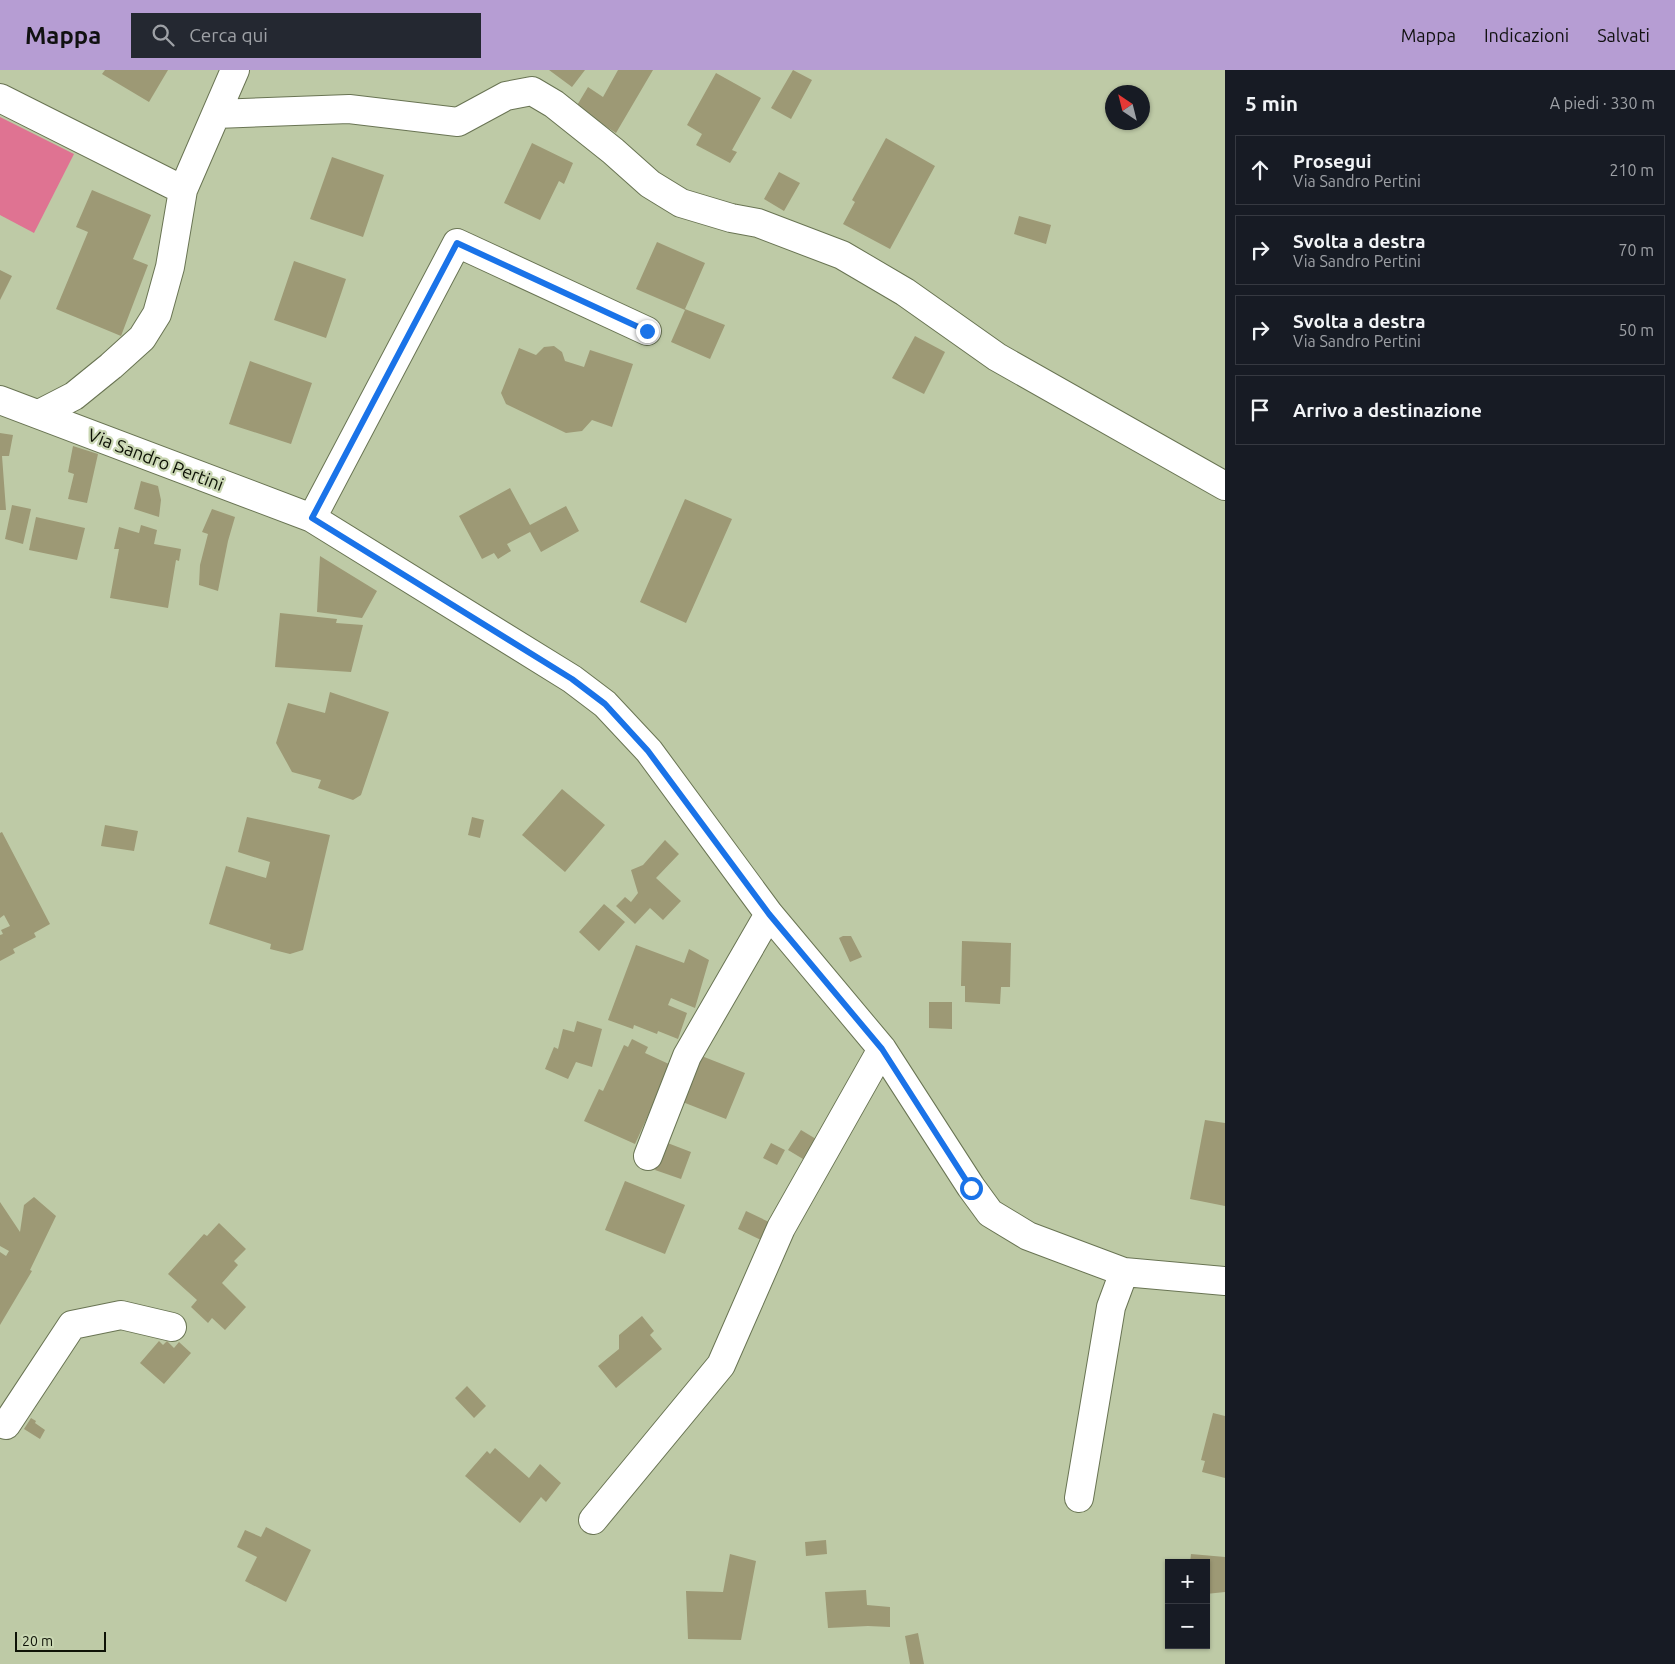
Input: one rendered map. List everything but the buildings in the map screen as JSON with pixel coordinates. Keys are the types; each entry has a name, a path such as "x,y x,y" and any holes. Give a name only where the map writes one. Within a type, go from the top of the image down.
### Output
{"street":[{"path":"39,414 74,396 111,366 142,338 157,314 170,267 183,190 234,70"},
{"path":"216,114 349,109 458,122 506,96 532,90 554,104 614,151 650,184 681,203 730,218 758,223 842,255 905,292 997,358 1225,486"},
{"path":"0,98 183,190"},
{"path":"312,518 457,243 647,331"},
{"name":"Via Sandro Pertini","path":"0,400 312,518 572,679 605,704 648,751 769,914 882,1049 971,1188 990,1213 1028,1236 1124,1272 1225,1281"},
{"path":"648,1156 687,1056 769,914"},
{"path":"593,1520 721,1365 780,1228 882,1049"},
{"path":"1079,1498 1111,1307 1124,1272"},
{"path":"0,1423 6,1425 72,1325 120,1315 172,1328"}],"shaded area":[{"path":"0,117 74,154 34,233 0,215"}],"route":[{"path":"647,331 457,243 312,518 436,593 572,679 605,704 648,751 769,914 882,1049 971,1188"}]}
